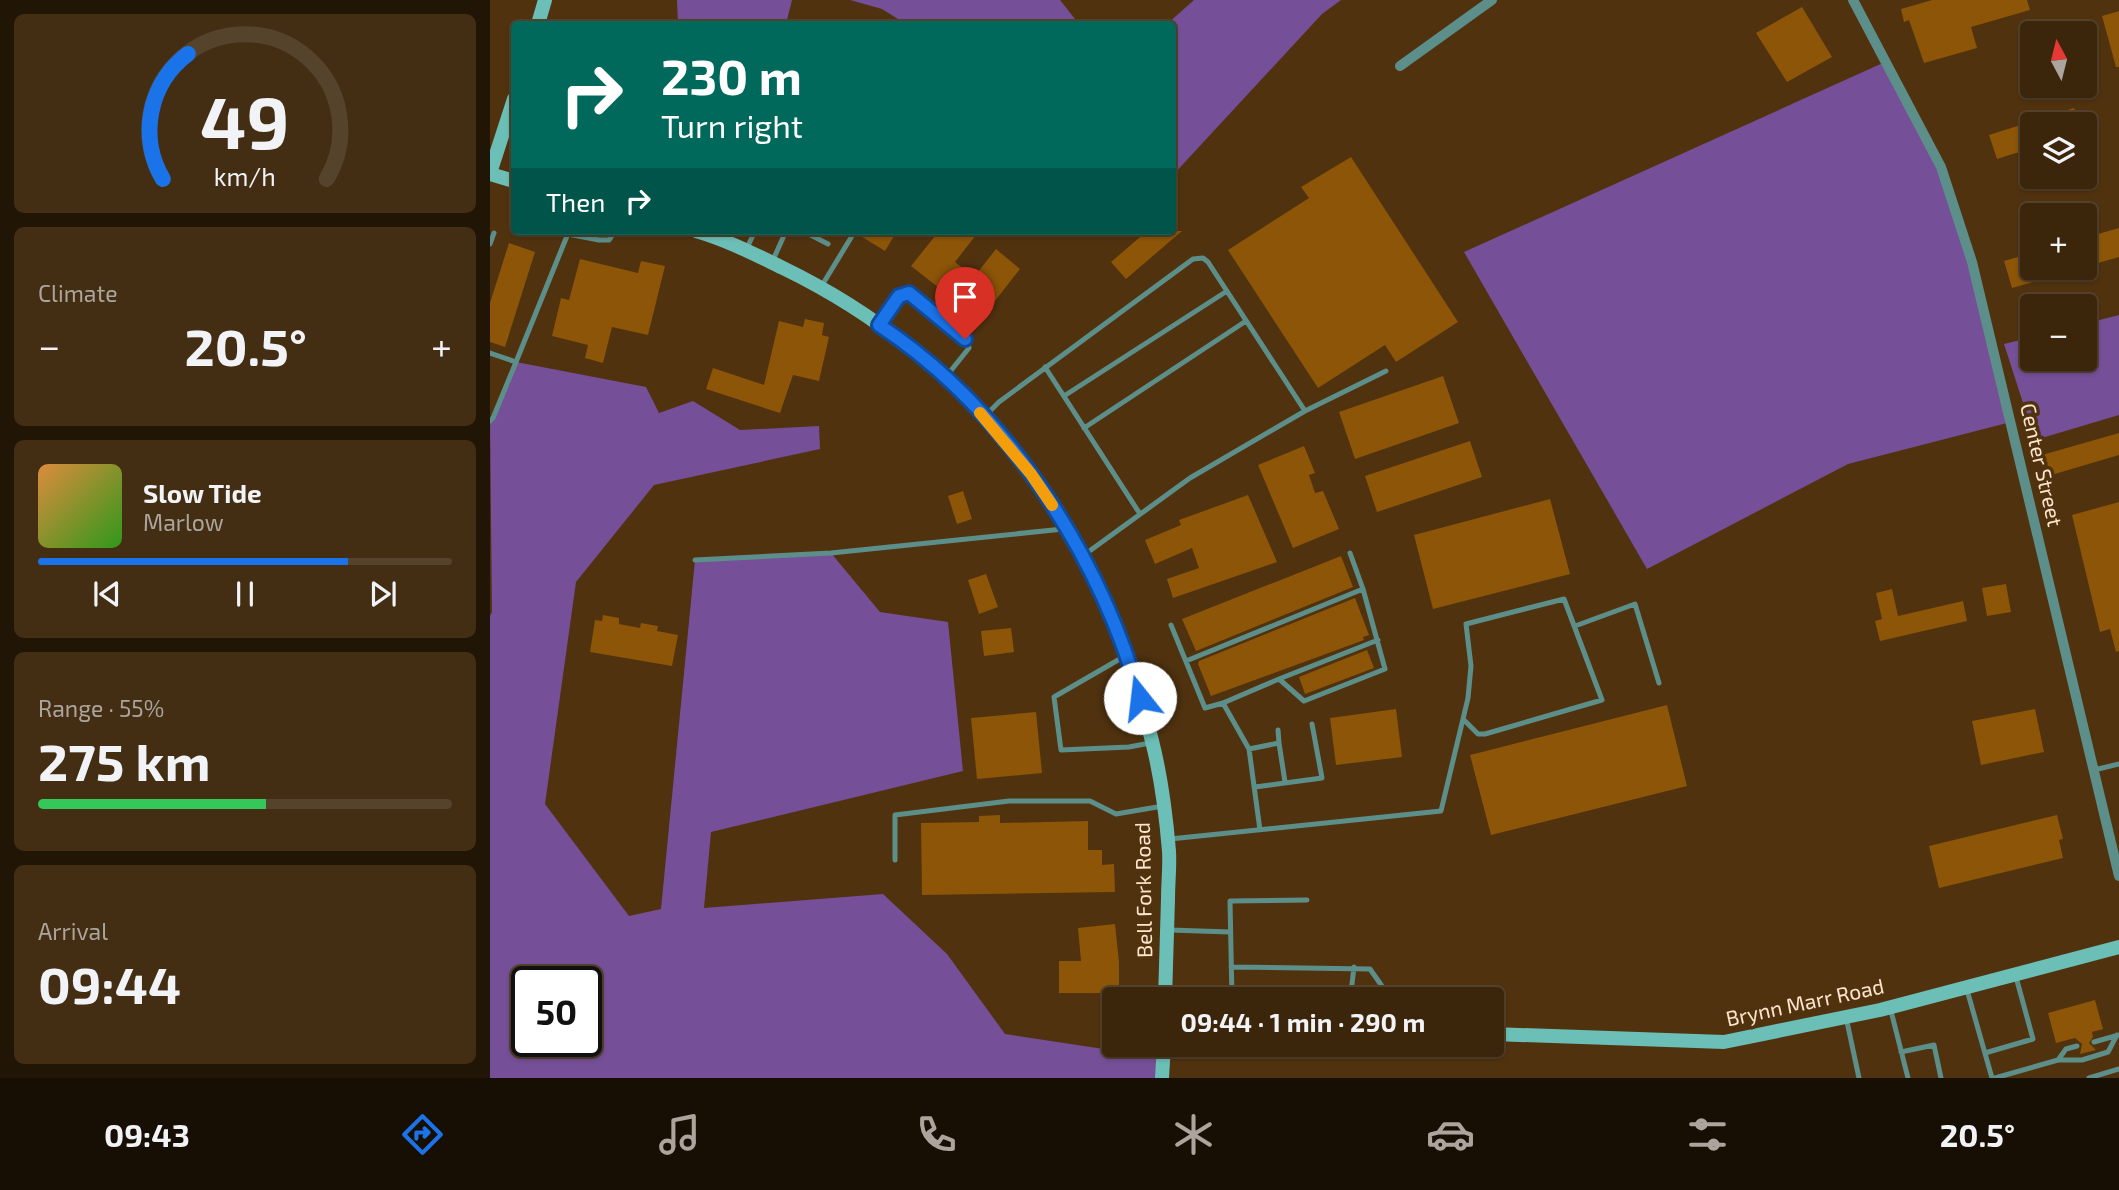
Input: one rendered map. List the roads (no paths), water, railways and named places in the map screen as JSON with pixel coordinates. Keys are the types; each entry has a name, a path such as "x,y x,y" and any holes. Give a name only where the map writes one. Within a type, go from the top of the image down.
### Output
{"main road":[{"path":"539,21 544,0"},
{"path":"511,108 490,174 511,180"},
{"name":"Bell Fork Road","path":"710,235 821,287 902,341 970,400 1031,474 1084,555 1128,654 1153,742 1169,853 1165,987"},
{"name":"Brynn Marr Road","path":"1504,1034 1724,1042 1891,1007 2119,947"},
{"path":"1162,1078 1163,1057"}],"street":[{"path":"1400,66 1492,0"},
{"name":"Center Street","path":"1853,0 1941,167 1972,262 2119,876"}],"lane":[{"path":"490,244 494,233"},
{"path":"490,421 567,235"},
{"path":"580,235 609,240 612,235"},
{"path":"746,251 753,235"},
{"path":"771,263 784,235"},
{"path":"811,235 828,244"},
{"path":"821,287 853,235"},
{"path":"984,417 1045,367 1193,258 1203,258 1208,262 1305,411"},
{"path":"1064,396 1227,291"},
{"path":"879,325 899,296 909,293 968,343 968,348 945,378"},
{"path":"1084,428 1246,321"},
{"path":"490,353 516,362"},
{"path":"1045,367 1140,513"},
{"path":"1084,555 1190,478 1305,411 1386,371"},
{"path":"695,560 831,553 1066,528"},
{"path":"1279,679 1304,701 1385,669 1350,553"},
{"path":"1186,661 1363,589"},
{"path":"1167,839 1441,811 1464,720 1471,666 1466,624 1564,599 1602,700 1485,734 1478,733 1464,720"},
{"path":"1575,626 1635,604 1659,682"},
{"path":"1171,625 1205,708 1378,640"},
{"path":"1128,654 1054,697 1061,750 1129,747 1153,742"},
{"path":"1223,703 1249,748 1261,830"},
{"path":"1255,787 1322,778 1312,724"},
{"path":"1278,730 1285,782"},
{"path":"1249,748 1279,743"},
{"path":"2094,770 2119,764"},
{"path":"895,860 895,815 1009,801 1090,802 1116,814 1163,806"},
{"path":"1232,987 1230,901 1307,900"},
{"path":"1167,930 1230,932"},
{"path":"1231,967 1370,969 1383,987"},
{"path":"1354,967 1354,987"},
{"path":"1985,1053 2033,1040 2015,974"},
{"path":"1966,987 1994,1078 2058,1060 2082,1060 2108,1052 2118,1035"},
{"path":"1891,1007 1908,1078"},
{"path":"1846,1017 1859,1078"},
{"path":"2094,1042 2118,1035"},
{"path":"1901,1052 1934,1045 1941,1078"},
{"path":"2058,1060 2066,1049 2077,1046"},
{"path":"2089,1078 2119,1069"}]}
